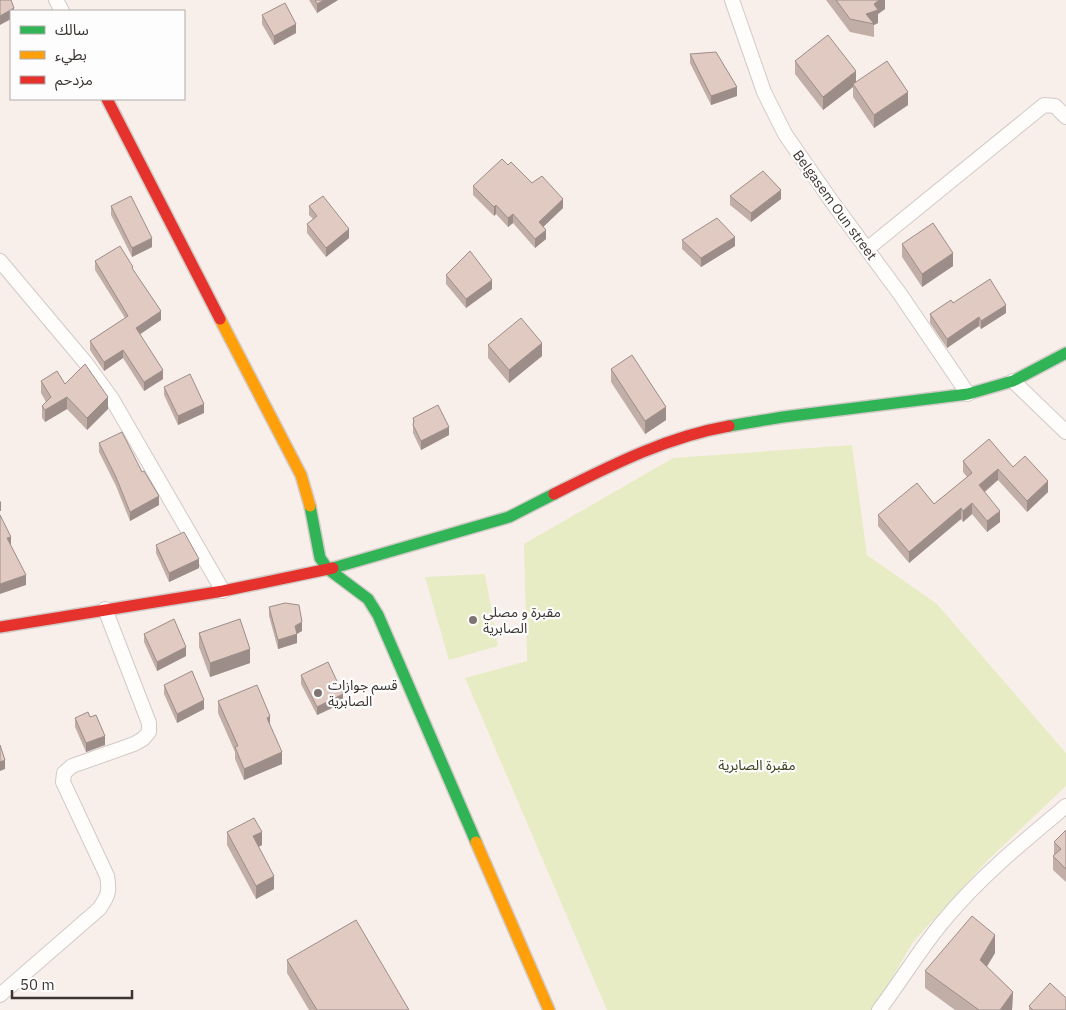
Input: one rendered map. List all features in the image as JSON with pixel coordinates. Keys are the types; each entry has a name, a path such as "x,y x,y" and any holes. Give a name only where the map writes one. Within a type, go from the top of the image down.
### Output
{"street":[{"name":"Belgasem Oun street","path":"732,0 764,92 785,134 931,338 968,394"},
{"path":"108,100 301,475 309,499 320,558 328,568 368,599 378,615 548,1010"},
{"path":"867,249 1044,105 1055,106 1066,116"},
{"path":"0,261 85,362 112,400 224,591"},
{"path":"0,627 224,591 328,568 509,518 613,465 666,442 719,428 783,416 968,394 1013,381 1066,354"},
{"path":"1013,381 1066,432"},
{"path":"0,995 99,909 106,899 109,889 107,876 63,782 64,773 72,766 134,744 143,740 149,732 149,723 105,609"},
{"path":"879,1010 923,946 947,916 979,882 1066,806"}],"green space":[{"name":"مقبرة الصابرية","path":"852,445 867,555 937,604 1066,753 1066,786 989,859 913,942 873,1010 607,1010 465,678 527,661 524,544 673,458"},
{"path":"485,574 498,646 449,660 425,577"}],"building":[{"path":"0,0 11,0 14,8 0,16"},
{"path":"315,0 324,0 317,4"},
{"path":"836,0 879,0 874,4 878,10 866,14 874,24 850,19"},
{"path":"285,3 296,24 274,36 262,15"},
{"path":"828,35 856,71 823,97 795,61"},
{"path":"716,52 737,87 711,96 690,54"},
{"path":"887,61 908,92 874,115 853,84"},
{"path":"502,159 508,165 511,162 532,183 542,176 563,199 539,222 546,230 535,239 513,214 508,218 473,186"},
{"path":"763,171 781,190 751,213 730,196"},
{"path":"131,196 152,238 132,248 111,206"},
{"path":"323,196 349,229 326,248 307,224 317,216 309,206"},
{"path":"717,218 735,237 701,258 682,240"},
{"path":"933,223 953,253 922,274 902,244"},
{"path":"120,246 132,268 161,311 136,328 163,370 144,382 123,350 104,362 90,341 128,316 95,261"},
{"path":"470,251 492,280 466,299 446,275"},
{"path":"990,279 1006,305 981,321 979,317 947,339 930,314 951,300 953,303"},
{"path":"521,318 542,343 509,370 488,345"},
{"path":"632,355 666,407 645,421 611,369"},
{"path":"85,364 108,397 87,418 67,397 45,410 42,406 51,397 41,381 57,371 65,384"},
{"path":"190,374 204,404 178,416 164,387"},
{"path":"438,405 449,427 421,441 413,425 413,418"},
{"path":"122,432 142,472 144,471 159,496 130,512 116,477 99,443"},
{"path":"989,439 1013,467 1025,456 1048,481 1027,501 998,469 979,485 1000,511 987,521 972,503 963,511 961,508 909,552 878,515 917,483 934,504 972,473 963,461"},
{"path":"0,515 11,537 7,538 26,575 0,584"},
{"path":"184,532 199,559 169,573 156,545"},
{"path":"285,603 299,605 302,622 295,626 297,634 278,640 269,607"},
{"path":"174,619 186,647 157,662 144,634"},
{"path":"240,619 250,649 210,663 199,633"},
{"path":"328,662 343,694 317,707 301,675"},
{"path":"192,671 204,700 177,714 164,685"},
{"path":"257,685 270,716 267,718 282,752 244,769 235,747 238,746 218,701"},
{"path":"88,712 90,717 96,715 105,736 86,743 75,718"},
{"path":"0,745 5,760 0,762"},
{"path":"254,818 262,832 253,836 274,876 256,886 227,832"},
{"path":"1066,830 1066,869 1053,856 1061,849 1054,842"},
{"path":"972,916 995,935 980,960 1013,992 1000,1010 979,1010 925,971"},
{"path":"356,920 409,1010 317,1010 287,960"},
{"path":"1050,983 1066,998 1066,1010 1033,1010 1029,1006"}],"traffic: fast":[{"path":"729,426 783,417 968,394 1013,381 1066,353"},
{"path":"333,568 509,517 554,494"},
{"path":"310,506 320,558 328,569 368,599 378,615 476,842"}],"traffic: slow":[{"path":"220,319 301,475 310,506"},
{"path":"476,842 549,1010"}],"traffic: jam":[{"path":"108,100 220,319"},
{"path":"554,494 617,463 661,445 683,437 729,426"},
{"path":"0,627 223,591 333,568"}],"place":[{"name":"مقبرة و مصلى الصابرية","path":"473,620"},
{"name":"قسم جوازات الصابرية","path":"318,693"}]}
